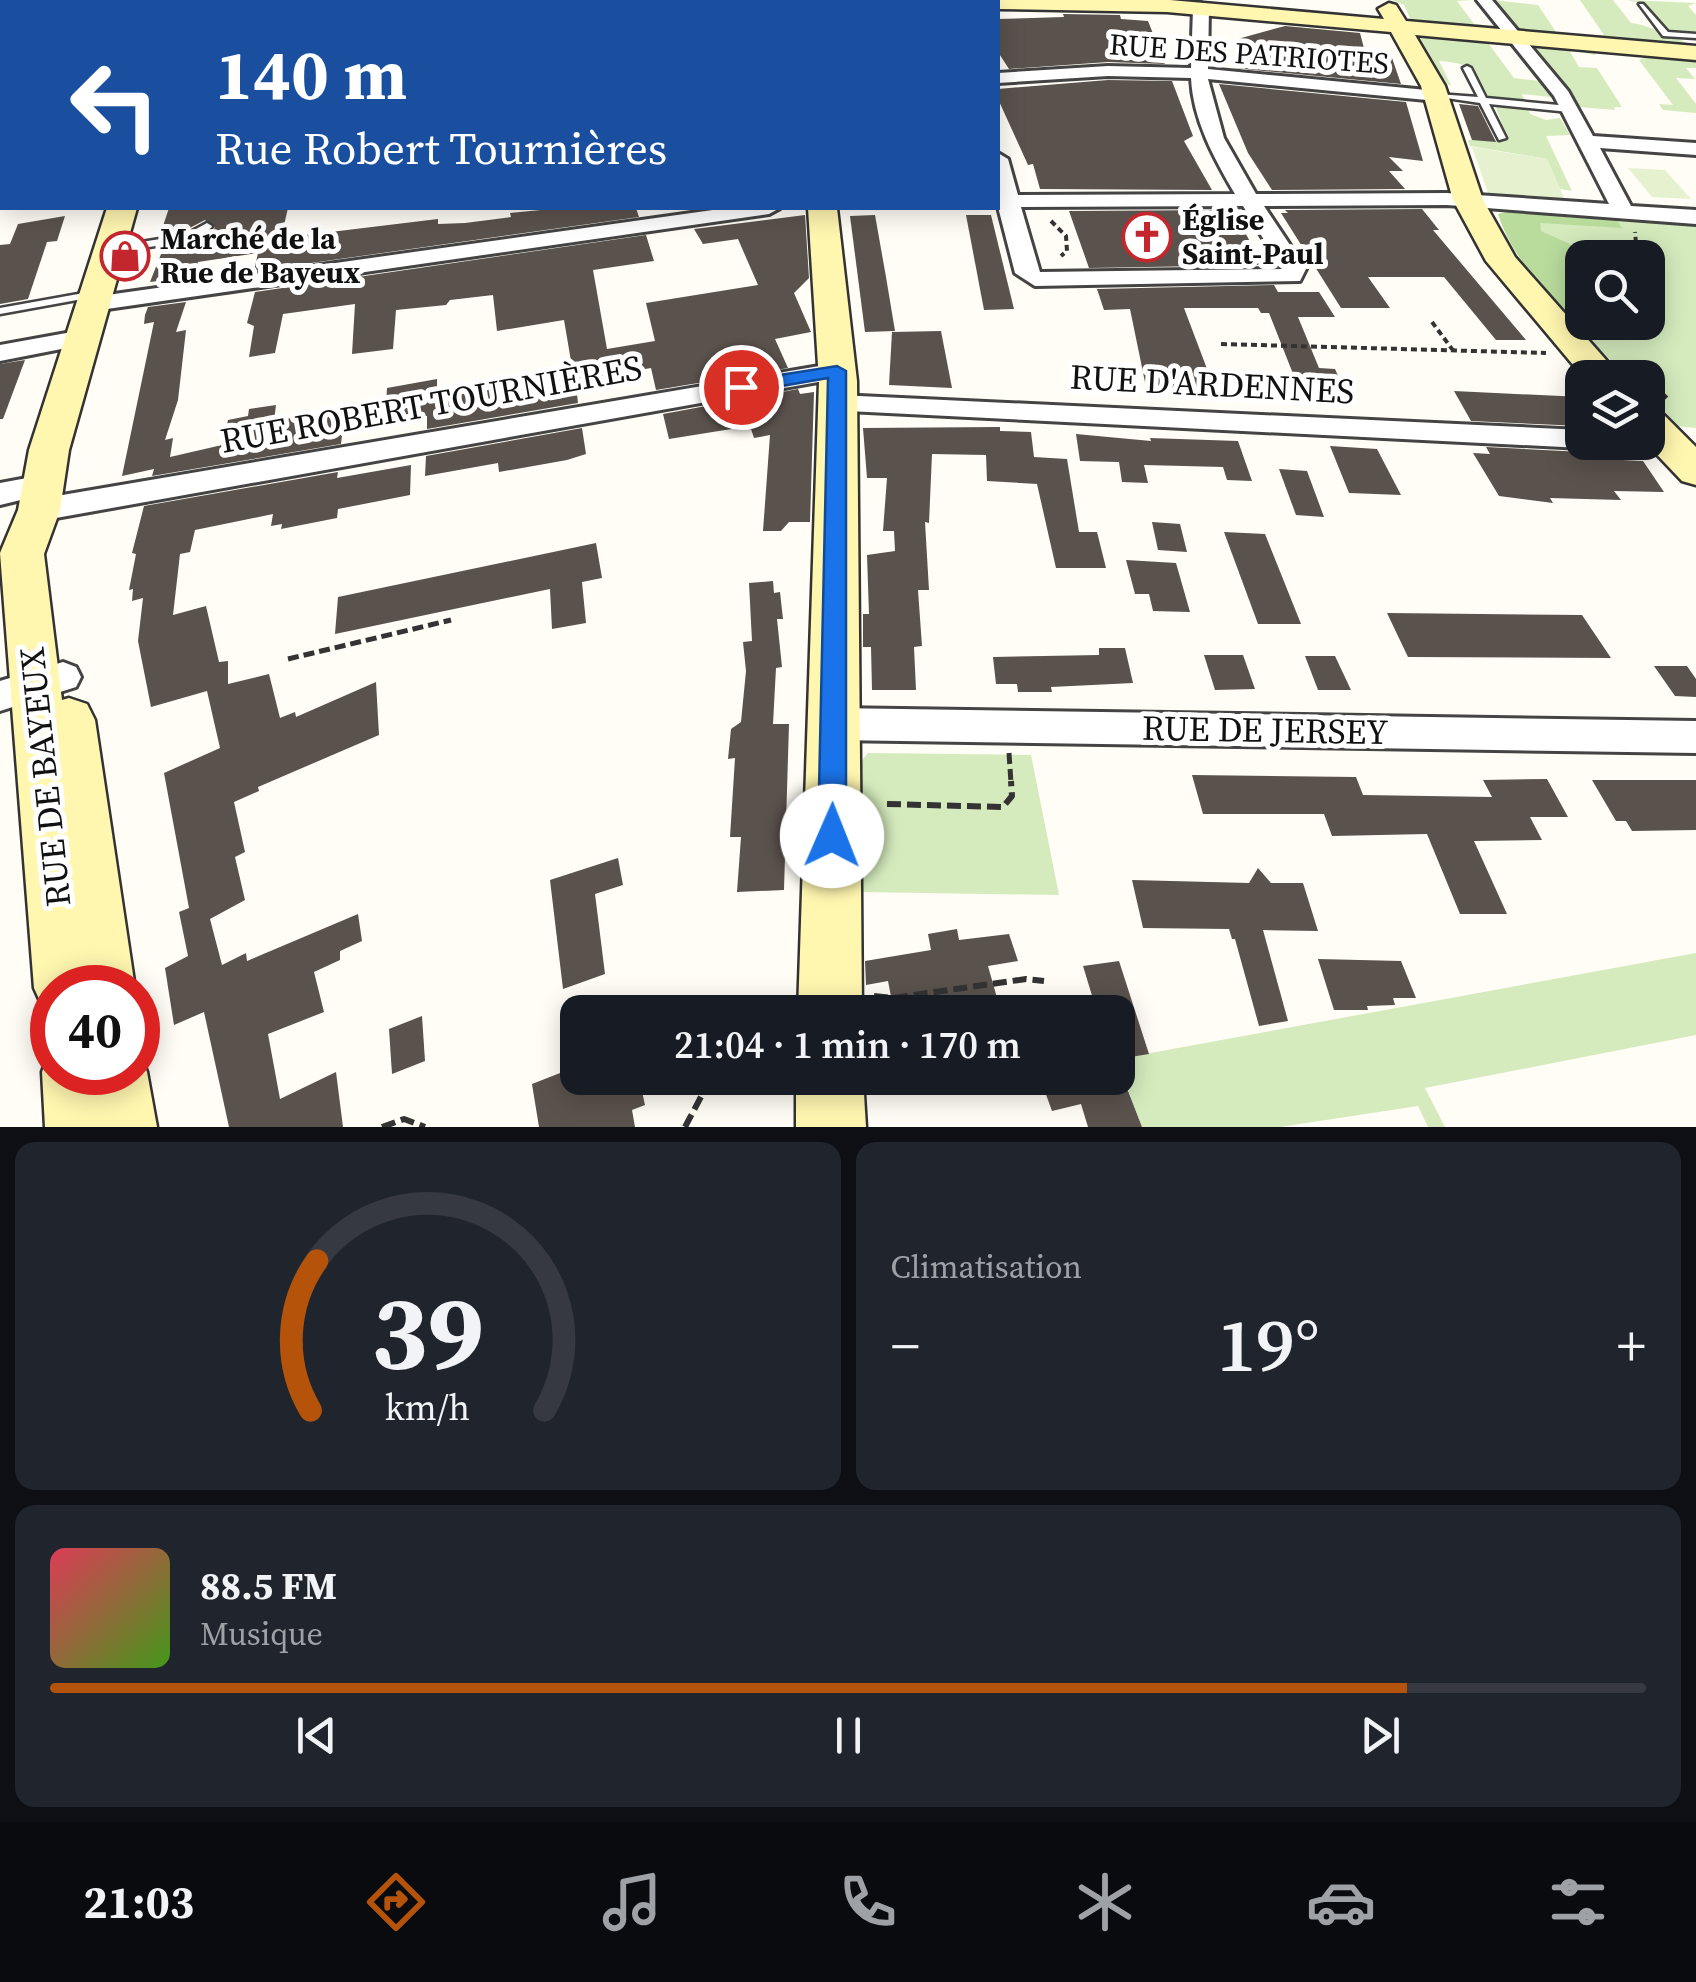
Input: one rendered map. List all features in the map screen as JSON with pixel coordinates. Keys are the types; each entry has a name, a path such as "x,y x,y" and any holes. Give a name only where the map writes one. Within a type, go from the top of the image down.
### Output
{"street":[{"path":"1383,0 1437,96 1468,200 1502,260 1588,360"},
{"path":"1484,0 1549,78 1624,212"},
{"path":"1000,3 1149,2 1512,36 1695,42"},
{"path":"1000,173 1004,201 1027,273 1039,280 1288,278 1294,269 1210,125 1198,73 1201,8"},
{"name":"RUE DES PATRIOTES","path":"1000,78 1104,70 1198,73 1437,96"},
{"path":"1586,142 1696,149"},
{"path":"1004,201 1468,200 1696,217"},
{"name":"RUE DE BAYEUX","path":"63,965 33,686 27,496 50,450 121,210"},
{"path":"0,353 91,312 756,210"},
{"path":"822,210 837,388 834,724 843,995"},
{"name":"RUE D'ARDENNES","path":"837,388 1565,438"},
{"name":"RUE ROBERT TOURNIÈRES","path":"27,496 837,388"},
{"name":"RUE DE BAYEUX","path":"33,686 98,965"},
{"name":"RUE DE JERSEY","path":"834,724 1696,736"},
{"path":"77,1095 80,1127"},
{"path":"117,1095 122,1127"},
{"path":"830,1095 831,1127"}],"lane":[{"path":"1642,5 1666,34 1695,42"},
{"path":"1467,68 1502,138"},
{"path":"1437,96 1569,109"},
{"path":"110,250 188,238 208,226"},
{"path":"0,310 91,312"}],"path":[{"path":"1046,218 1066,236 1067,252 1058,258"},
{"path":"1432,322 1455,354"},
{"path":"1221,344 1455,354 1559,353"},
{"path":"288,659 451,620"},
{"path":"887,804 1003,808 1012,796 1009,750"},
{"path":"914,995 1026,979 1044,981"},
{"path":"685,1127 701,1095"},
{"path":"382,1127 404,1118 425,1127"}],"green space":[{"path":"1392,0 1472,0 1457,1 1474,24 1497,26 1500,31 1418,23 1411,20 1404,5"},
{"path":"1494,0 1538,5 1556,32 1578,38 1519,32"},
{"path":"1580,0 1613,0 1631,23 1663,32 1694,48 1596,39 1594,35 1604,35"},
{"path":"1627,0 1696,3 1688,6 1696,15 1696,34 1666,30 1644,4"},
{"path":"1415,33 1485,39 1514,78 1540,81 1551,97 1522,94 1525,102 1488,96 1470,69 1439,61 1451,85 1442,84"},
{"path":"1527,42 1594,48 1595,55 1569,50 1579,67 1597,68 1622,107 1579,107"},
{"path":"1651,55 1696,57 1696,68 1686,68 1695,79 1676,78 1696,104 1696,113 1663,110 1659,104 1673,105 1639,60"},
{"path":"1527,107 1530,114 1546,120 1560,118 1570,135 1546,136 1572,191 1560,189 1547,159 1470,146 1468,140 1508,140 1496,108"},
{"path":"1472,147 1547,159 1565,200 1488,193"},
{"path":"1628,168 1665,170 1691,199 1652,197"},
{"path":"1508,212 1696,224 1696,428 1677,426 1665,414 1665,360 1611,360 1591,340 1665,340 1665,240 1565,240 1565,313 1536,280 1507,236 1498,214"},
{"path":"1498,214 1617,220 1622,228 1540,223 1541,231 1565,242 1565,311 1518,255"},
{"path":"868,753 1031,755 1059,895 860,892 858,765"},
{"path":"1696,953 1696,1035 1425,1088 1445,1127 1428,1127 1418,1106 1280,1127 1142,1127 1130,1095 1135,1095 1135,1056"}],"building":[{"path":"1063,14 1120,15 1121,19 1148,21 1165,64 1108,62 1009,69 1000,55 1000,19 1064,17"},
{"path":"1285,26 1360,33 1366,56 1392,58 1401,84 1234,68 1234,40"},
{"path":"1108,80 1172,81 1193,136 1184,141 1212,190 1040,189 1033,164 1028,165 1000,103 1000,89"},
{"path":"1219,84 1406,102 1423,161 1389,157 1403,171 1389,171 1405,189 1272,190 1248,153"},
{"path":"1459,104 1478,106 1496,142 1472,140"},
{"path":"1422,209 1439,230 1433,230 1526,340 1496,340 1444,277 1368,277 1390,308 1341,308 1281,213"},
{"path":"168,210 288,210 281,238 438,219 438,224 465,223 541,210 637,210 639,217 254,271 258,253 198,262 193,279 157,284 158,281 150,282 163,249 190,244 215,228 205,220 184,231 160,235"},
{"name":"Église Saint-Paul","path":"1223,210 1228,218 1237,218 1263,265 1089,268 1069,211"},
{"path":"805,215 809,278 794,293 811,332 775,339 788,368 656,390 651,368 576,385 578,403 427,429 427,416 385,423 387,388 437,379 437,398 495,389 495,384 572,367 564,320 497,331 493,295 450,300 446,305 396,310 393,349 352,354 355,304 283,314 275,353 249,357 254,326 247,323 255,292 646,235 654,261 593,270 607,349 655,341 646,303 758,285 738,239 703,244 694,229"},
{"path":"875,215 895,331 865,332 850,216"},
{"path":"966,215 991,215 1014,309 984,310"},
{"path":"65,216 57,241 47,242 28,299 0,304 0,245 10,244 18,224"},
{"path":"1274,285 1278,292 1319,292 1335,317 1298,317 1319,368 1335,369 1347,396 1301,394 1269,313 1261,313 1258,308 1184,308 1215,390 1146,387 1130,309 1104,310 1097,289"},
{"path":"186,302 176,332 186,330 178,400 165,440 173,438 170,457 222,445 228,420 248,416 249,409 276,405 274,421 345,409 341,444 152,476 154,469 122,476 154,322 144,324 145,315 148,307"},
{"path":"941,331 952,388 889,385 892,332"},
{"path":"25,360 3,419 0,419 0,364"},
{"path":"798,389 800,394 814,392 810,522 789,522 781,531 763,531 770,435 754,438 750,426 669,439 663,414"},
{"path":"1454,391 1565,396 1565,425 1471,421"},
{"path":"1000,427 1000,431 1031,432 1034,457 1067,459 1079,532 1097,532 1106,568 1056,568 1037,484 987,481 986,455 932,454 929,523 925,522 929,590 918,590 922,646 914,647 916,690 872,690 871,647 863,647 863,614 869,614 867,555 895,551 894,531 883,531 887,478 867,478 863,428"},
{"path":"582,428 586,454 567,460 499,472 498,463 425,476 426,456"},
{"path":"1076,434 1151,441 1150,438 1238,441 1252,481 1227,480 1223,467 1144,465 1148,483 1122,482 1119,462 1080,461"},
{"path":"1330,446 1377,449 1401,495 1349,493"},
{"path":"1486,447 1565,451 1565,460 1643,461 1664,492 1614,491 1621,500 1550,498 1553,503 1499,496 1473,453 1490,454"},
{"path":"411,465 410,495 338,509 337,518 281,529 282,524 271,526 273,514 195,530 190,552 180,554 173,615 206,606 219,662 228,661 228,684 269,674 280,718 295,712 296,717 376,682 379,735 258,787 259,791 234,802 245,852 235,857 245,900 210,919 222,965 246,953 247,961 358,914 362,941 340,951 340,960 314,972 324,1012 268,1034 280,1099 336,1072 343,1127 229,1127 204,1012 174,1025 165,968 188,956 179,912 189,908 164,773 220,748 207,691 151,707 138,641 143,598 132,601 133,589 129,590 136,554 132,553 144,506 338,472 337,478"},
{"path":"1279,469 1307,471 1324,517 1296,515"},
{"path":"1152,522 1180,524 1187,552 1158,550"},
{"path":"1224,532 1265,534 1301,624 1258,624"},
{"path":"596,543 602,578 582,582 586,623 552,629 550,589 335,634 338,597"},
{"path":"1126,560 1176,563 1190,612 1153,611 1149,594 1135,594"},
{"path":"773,581 774,593 780,592 783,619 777,619 782,667 776,668 773,724 789,724 784,890 737,892 741,837 730,837 735,758 728,759 731,729 741,722 746,671 743,642 752,641 749,583"},
{"path":"1387,613 1582,615 1611,658 1408,657"},
{"path":"1099,648 1125,648 1133,683 1051,687 1052,692 1018,692 1017,684 996,684 993,657 1099,655"},
{"path":"1204,655 1243,655 1255,689 1215,690"},
{"path":"1305,656 1335,656 1351,690 1318,690"},
{"path":"1654,666 1687,666 1696,679 1696,697 1675,696"},
{"path":"1192,775 1356,777 1363,795 1492,797 1483,780 1547,779 1568,817 1530,817 1542,840 1474,841 1507,914 1460,914 1427,834 1332,836 1324,814 1203,814"},
{"path":"1592,780 1696,780 1696,830 1632,831 1626,821 1616,821"},
{"path":"618,858 623,885 595,894 605,974 563,989 550,880"},
{"path":"1258,868 1271,883 1303,883 1318,931 1263,930 1288,1021 1259,1026 1229,929 1143,928 1132,880 1249,883"},
{"path":"957,929 959,940 1009,934 1018,961 988,966 996,995 891,995 888,981 866,985 865,961 931,950 928,934"},
{"path":"1318,959 1401,961 1416,998 1393,998 1395,1005 1367,1006 1368,1010 1334,1010"},
{"path":"1119,961 1130,995 1092,995 1083,966"},
{"path":"1135,1011 1149,1054 1135,1056"},
{"path":"422,1016 425,1061 392,1074 389,1029"},
{"path":"560,1073 560,1095 643,1095 645,1105 632,1110 635,1127 539,1127 532,1084"},
{"path":"1046,1095 1130,1095 1142,1127 1088,1127 1081,1104 1052,1111"}],"place":[{"name":"Église Saint-Paul","path":"1147,237"},
{"name":"Marché de la Rue de Bayeux","path":"125,256"}],"route":[{"path":"741,387 837,371 832,836"}]}
